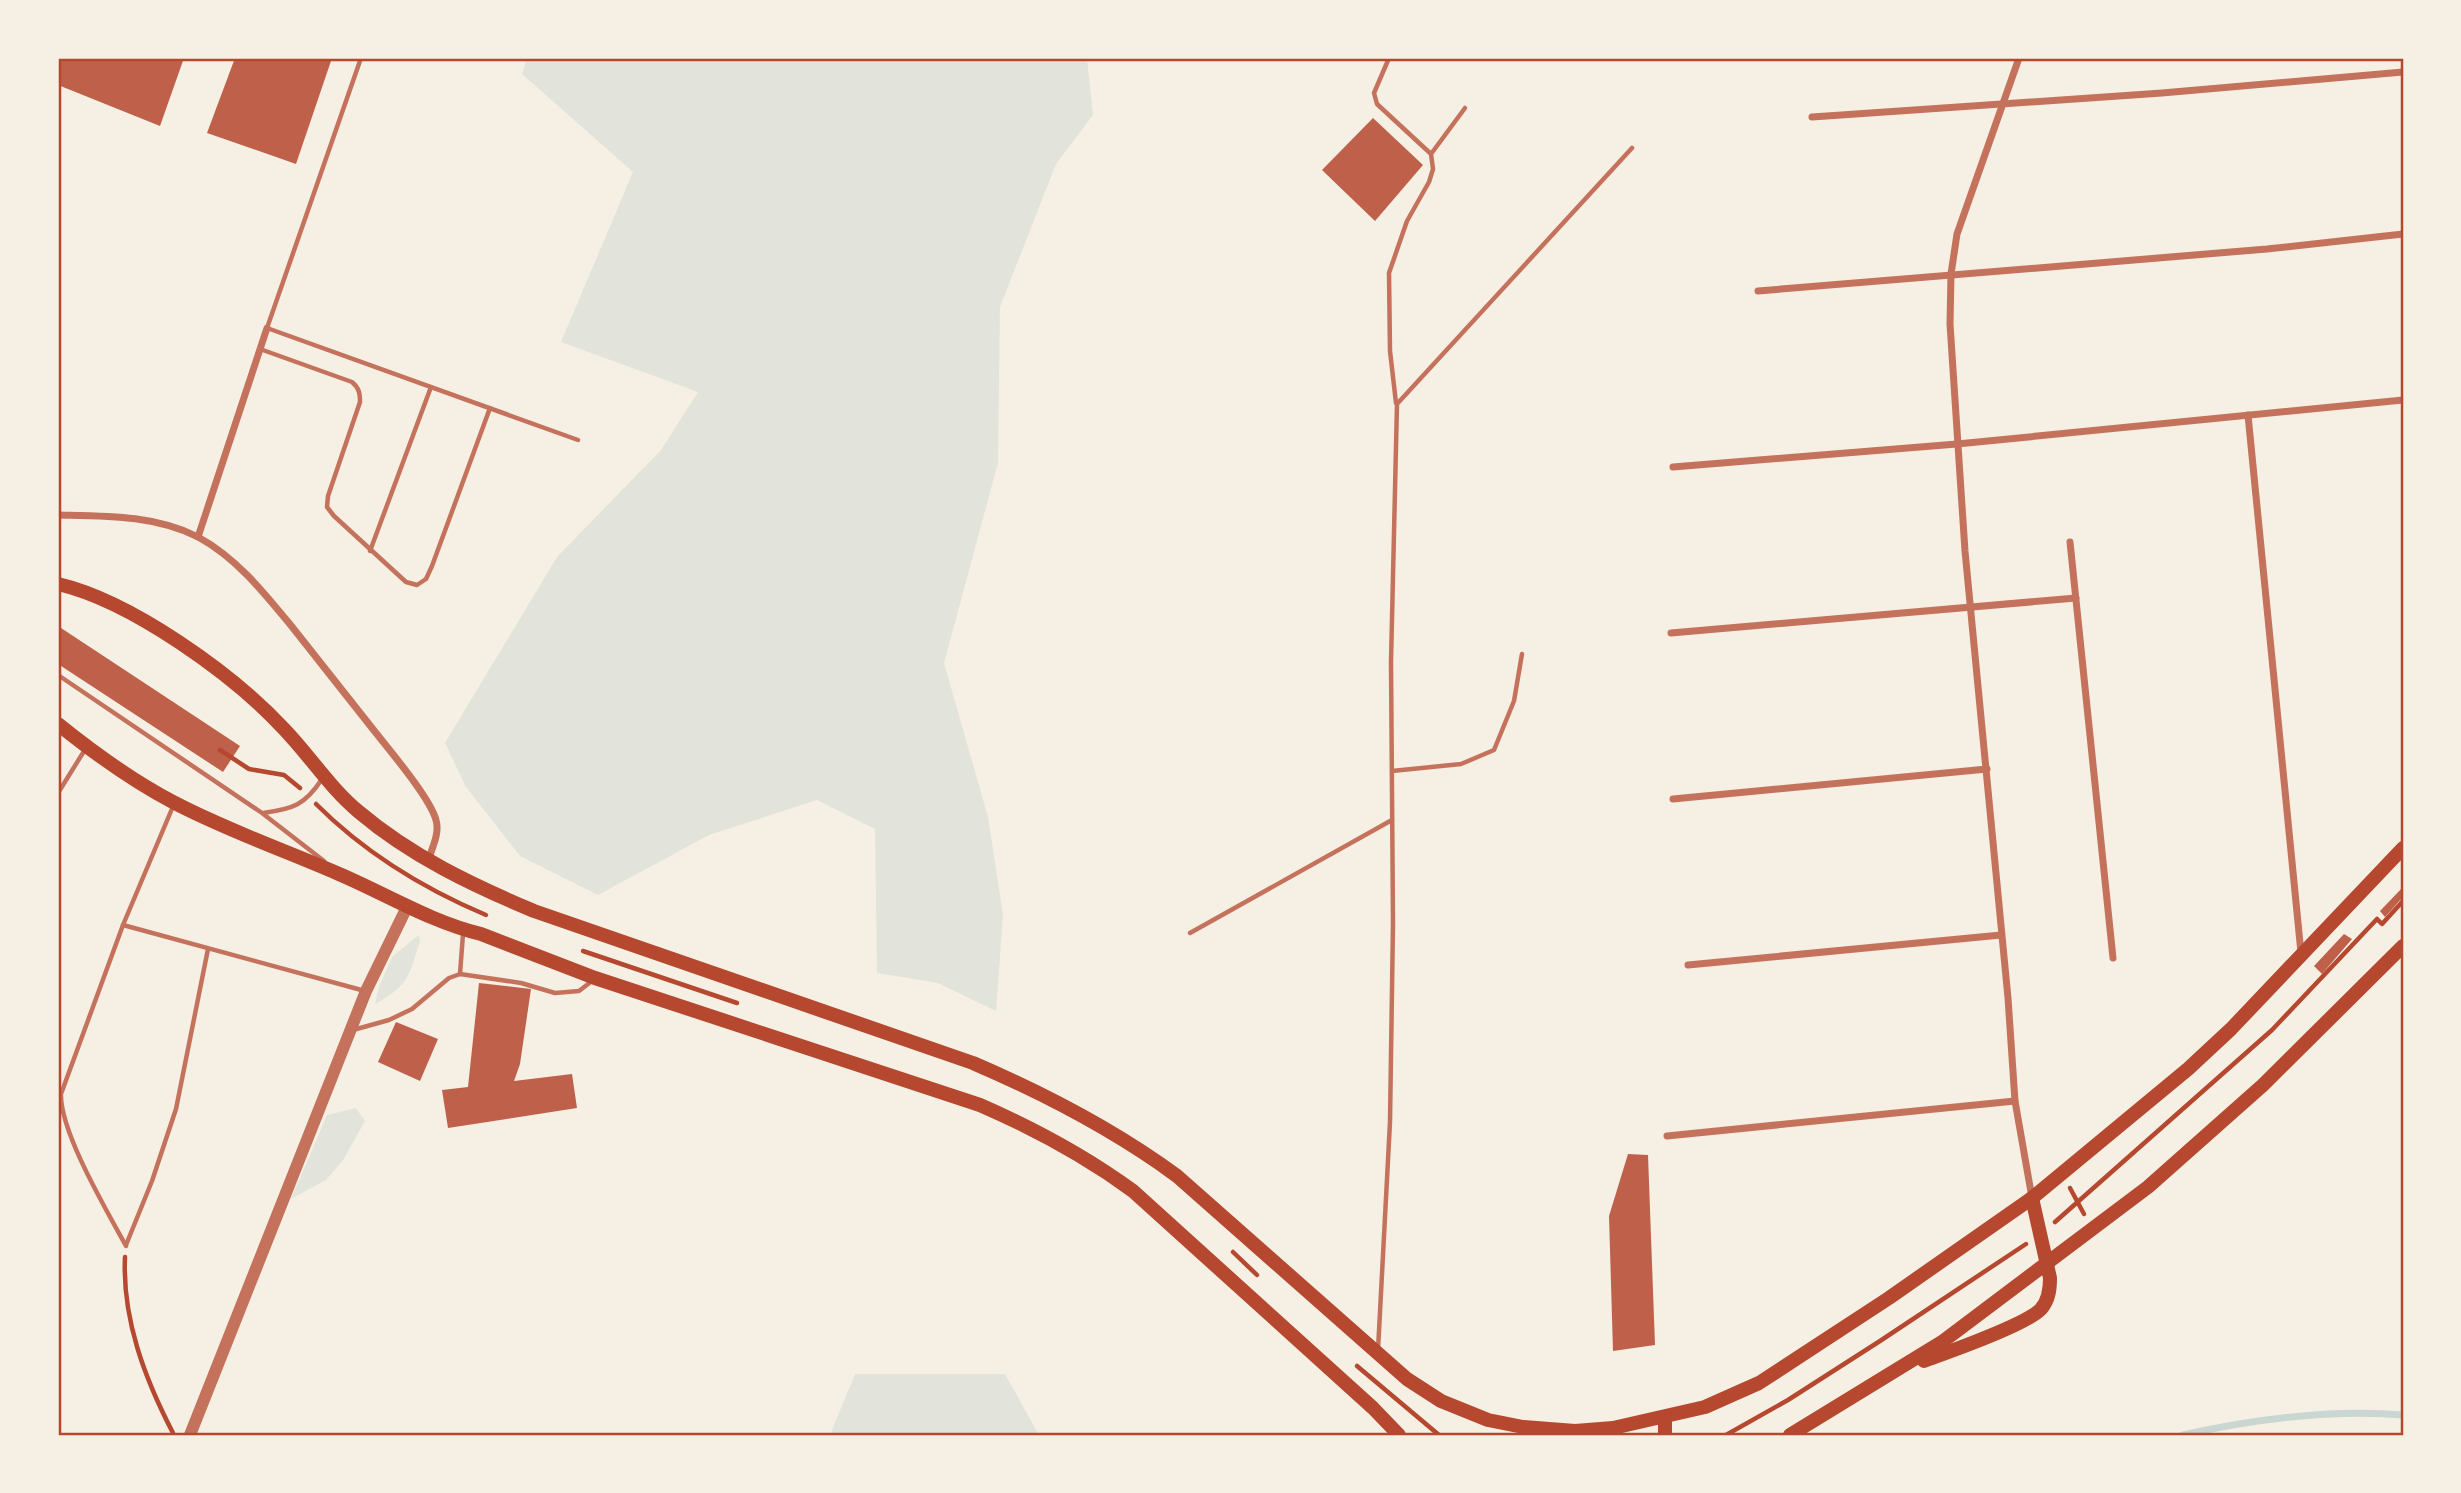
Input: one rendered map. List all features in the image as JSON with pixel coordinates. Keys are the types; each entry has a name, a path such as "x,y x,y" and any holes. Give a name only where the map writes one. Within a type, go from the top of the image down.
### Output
{"main road":[{"path":"58,584 96,595 130,612 223,673 285,729 324,777 357,811 428,861 484,890 534,911 973,1063 1080,1113 1177,1176 1407,1379 1434,1396 1488,1420 1523,1427 1575,1431 1613,1428 1705,1408 1759,1383 1889,1298 2032,1198 2188,1069 2231,1030 2403,848"},
{"path":"58,724 139,783 174,803 463,930 481,934 595,978 980,1105 1062,1144 1133,1191 1373,1408 1399,1435"},
{"path":"1790,1435 1971,1322 2148,1187 2206,1137 2321,1029 2403,946"},
{"path":"1894,1372 2033,1315 2044,1305 2050,1290 2048,1262 2032,1198"},
{"path":"1665,1417 1665,1435"}],"street":[{"path":"2019,58 1957,234 1951,274 1950,324 1957,444 2015,1101 2032,1198"},
{"path":"1812,117 2002,105 2403,72"},
{"path":"1758,291 2267,249 2403,234"},
{"path":"198,537 267,328"},
{"path":"1673,467 1957,444 2403,400"},
{"path":"2248,415 2302,954"},
{"path":"58,515 158,522 198,537 231,561 262,590 396,758 429,806 436,820 437,833 428,861"},
{"path":"2070,541 2113,958"},
{"path":"1671,633 2076,597"},
{"path":"1673,799 1987,769"},
{"path":"190,1435 366,991 407,906"},
{"path":"1688,965 2001,935"},
{"path":"1667,1136 2015,1101"}],"lane":[{"path":"360,58 267,328 578,440"},
{"path":"1378,1354 1390,1122 1391,662 1397,404 1390,351 1389,273 1407,221 1429,182 1433,169 1431,154 1377,104 1374,93 1389,58"},
{"path":"1431,154 1465,108"},
{"path":"1397,404 1632,148"},
{"path":"259,348 352,382 358,387 360,402 328,496 327,507 370,551 406,582 417,585 426,579 490,408"},
{"path":"370,551 430,387"},
{"path":"1392,771 1461,764 1494,750 1514,701 1522,654"},
{"path":"58,675 262,813 341,875"},
{"path":"58,793 87,747"},
{"path":"262,813 289,809 309,797 324,777"},
{"path":"126,1246 98,1195 61,1105 64,1083 123,925 174,803"},
{"path":"1190,933 1392,820"},
{"path":"123,925 366,991"},
{"path":"460,974 463,930"},
{"path":"126,1246 152,1181 176,1109 208,949"},
{"path":"352,1030 389,1020 412,1009 449,978 460,974 521,982 555,993 579,991 595,978"}],"path":[{"path":"220,750 249,768 284,775 309,797"},
{"path":"2062,1173 2093,1230"},
{"path":"126,1246 127,1302 136,1344 153,1391 174,1435"}],"shaded area":[{"path":"527,58 1087,58 1093,115 1056,164 1000,307 998,463 944,663 988,817 1003,915 996,1011 938,983 877,973 875,829 817,800 709,835 598,895 520,856 466,787 445,743 557,557 661,450 698,392 561,342 633,172 522,74"},
{"path":"419,935 420,941 406,979 395,991 375,1004 392,957"},
{"path":"356,1108 365,1121 343,1160 326,1180 291,1199 327,1115"},
{"path":"855,1374 1005,1374 1039,1435 830,1435"}],"building":[{"path":"58,58 184,58 160,126 58,85"},
{"path":"235,58 332,58 296,164 207,133"},
{"path":"1373,118 1423,165 1375,221 1322,170"},
{"path":"58,626 240,746 223,772 58,664"},
{"path":"2403,887 2403,897 2385,917 2380,911"},
{"path":"2344,934 2352,939 2322,974 2314,966"},
{"path":"479,983 531,989 520,1064 514,1081 572,1074 577,1108 448,1128 442,1090 468,1087"},
{"path":"396,1022 438,1039 420,1081 378,1062"},
{"path":"1628,1154 1648,1155 1655,1345 1613,1351 1609,1216"}],"waterway":[{"path":"2183,1435 2237,1424 2320,1414 2403,1415"}]}
